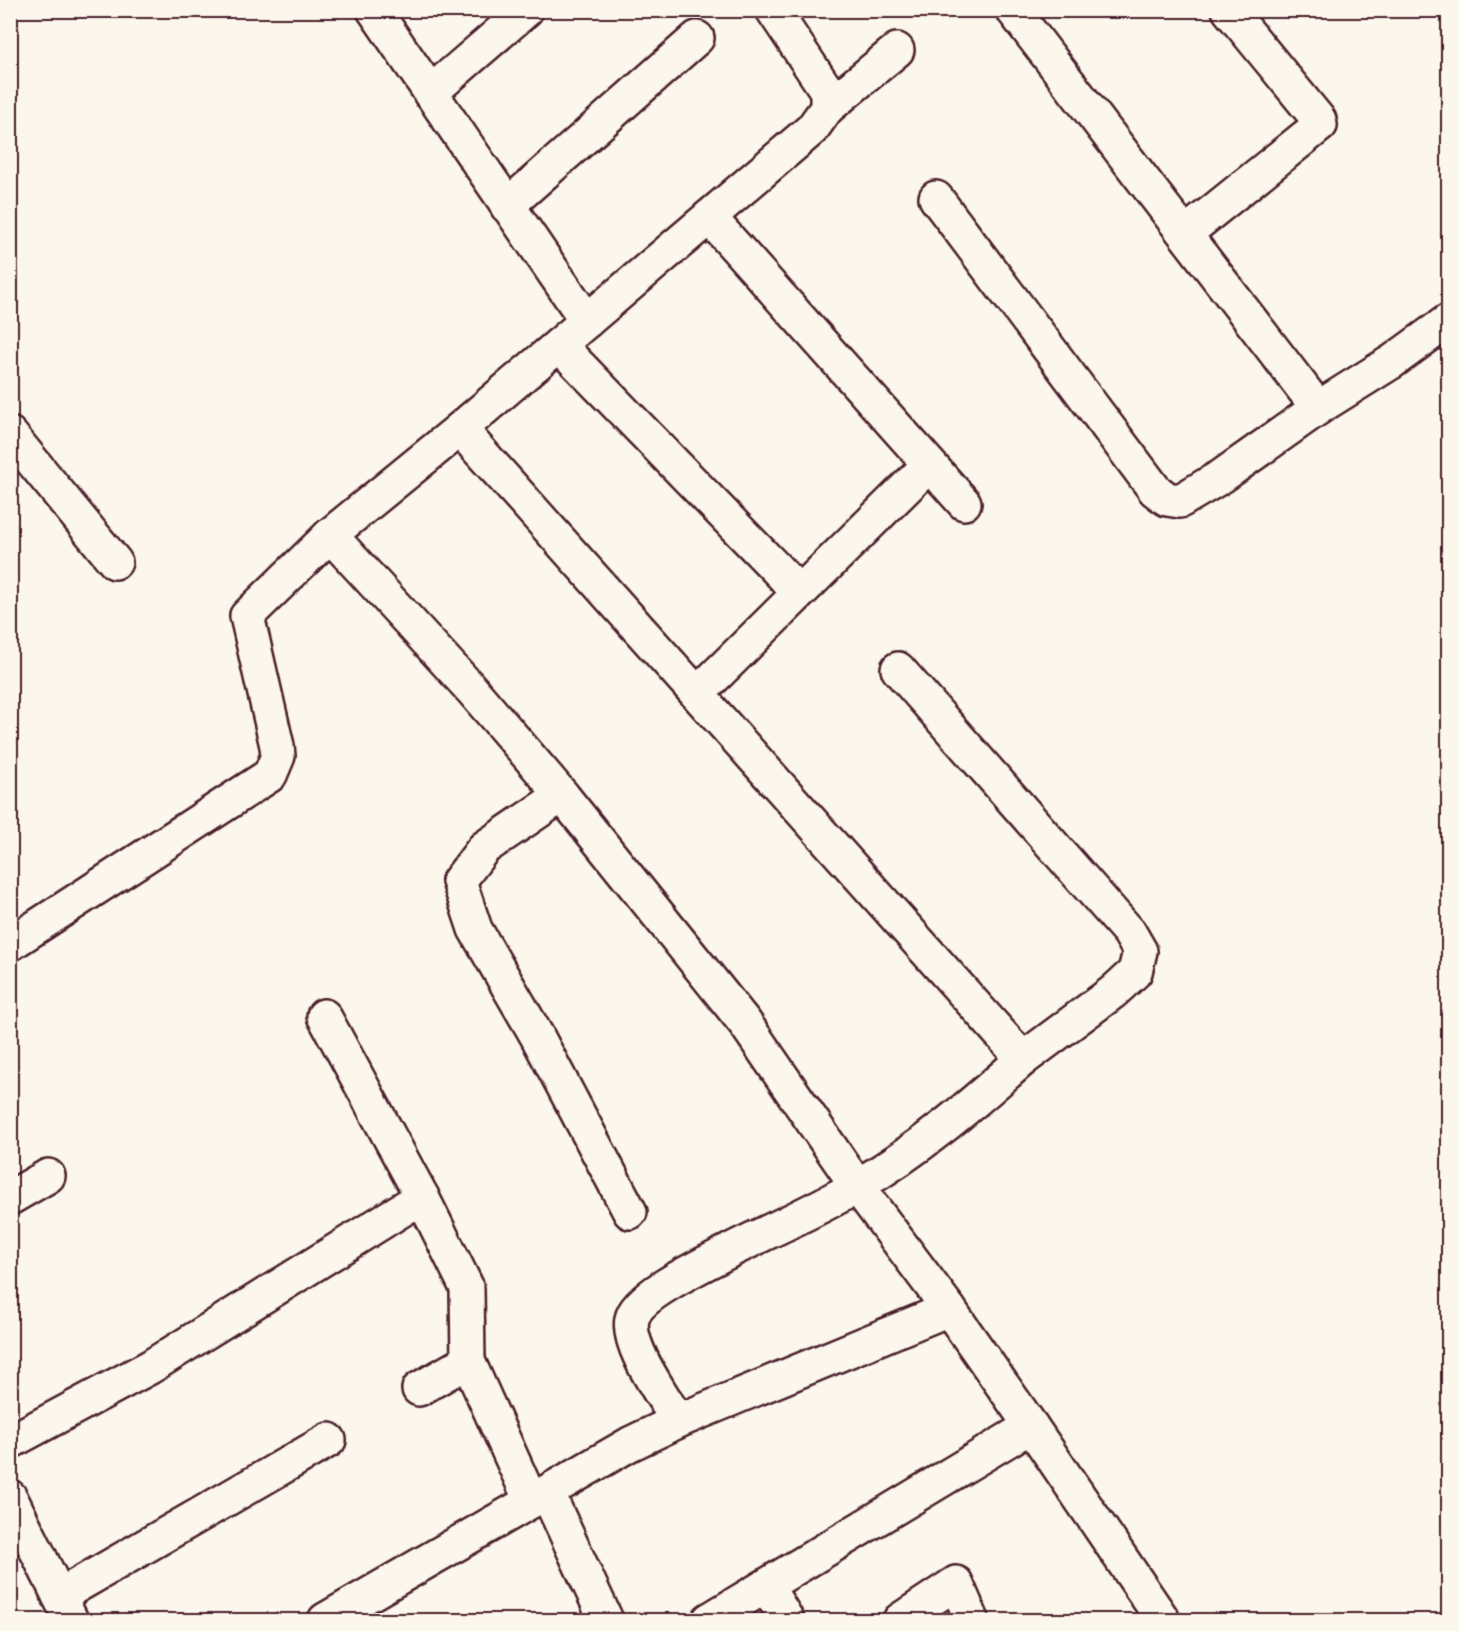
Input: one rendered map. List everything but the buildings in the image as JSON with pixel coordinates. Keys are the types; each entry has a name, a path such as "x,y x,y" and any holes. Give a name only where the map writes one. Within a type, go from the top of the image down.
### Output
{"street":[{"path":"374,10 587,321"},
{"path":"430,93 526,10"},
{"path":"773,10 827,91 827,108"},
{"path":"1013,10 1318,408"},
{"path":"1186,233 1320,125 1319,120 1229,10"},
{"path":"507,206 697,38"},
{"path":"10,944 270,776 278,756 277,746 247,616 330,535 460,429 812,129 827,108 897,50"},
{"path":"936,198 1155,490 1167,499 1180,501 1205,487 1449,321"},
{"path":"709,217 964,503"},
{"path":"559,345 799,592"},
{"path":"460,429 1023,1059"},
{"path":"10,434 115,562"},
{"path":"698,694 930,465"},
{"path":"330,535 473,691 562,795 745,1023 857,1186 949,1309 1031,1426 1163,1620"},
{"path":"678,1421 636,1348 631,1332 632,1317 671,1281 857,1186 951,1123 1023,1059 1113,992 1135,972 1140,951 1130,932 898,669"},
{"path":"562,795 484,848 459,881 475,929 537,1036 630,1212"},
{"path":"324,1016 422,1197 467,1288 468,1361 606,1620"},
{"path":"10,1198 48,1176"},
{"path":"10,1442 150,1367 422,1197"},
{"path":"325,1620 630,1444 678,1421 949,1309"},
{"path":"419,1389 468,1361"},
{"path":"709,1620 1031,1426"},
{"path":"10,1497 65,1608 329,1440"},
{"path":"900,1620 957,1583 972,1620"},
{"path":"767,1587 787,1620"}]}
